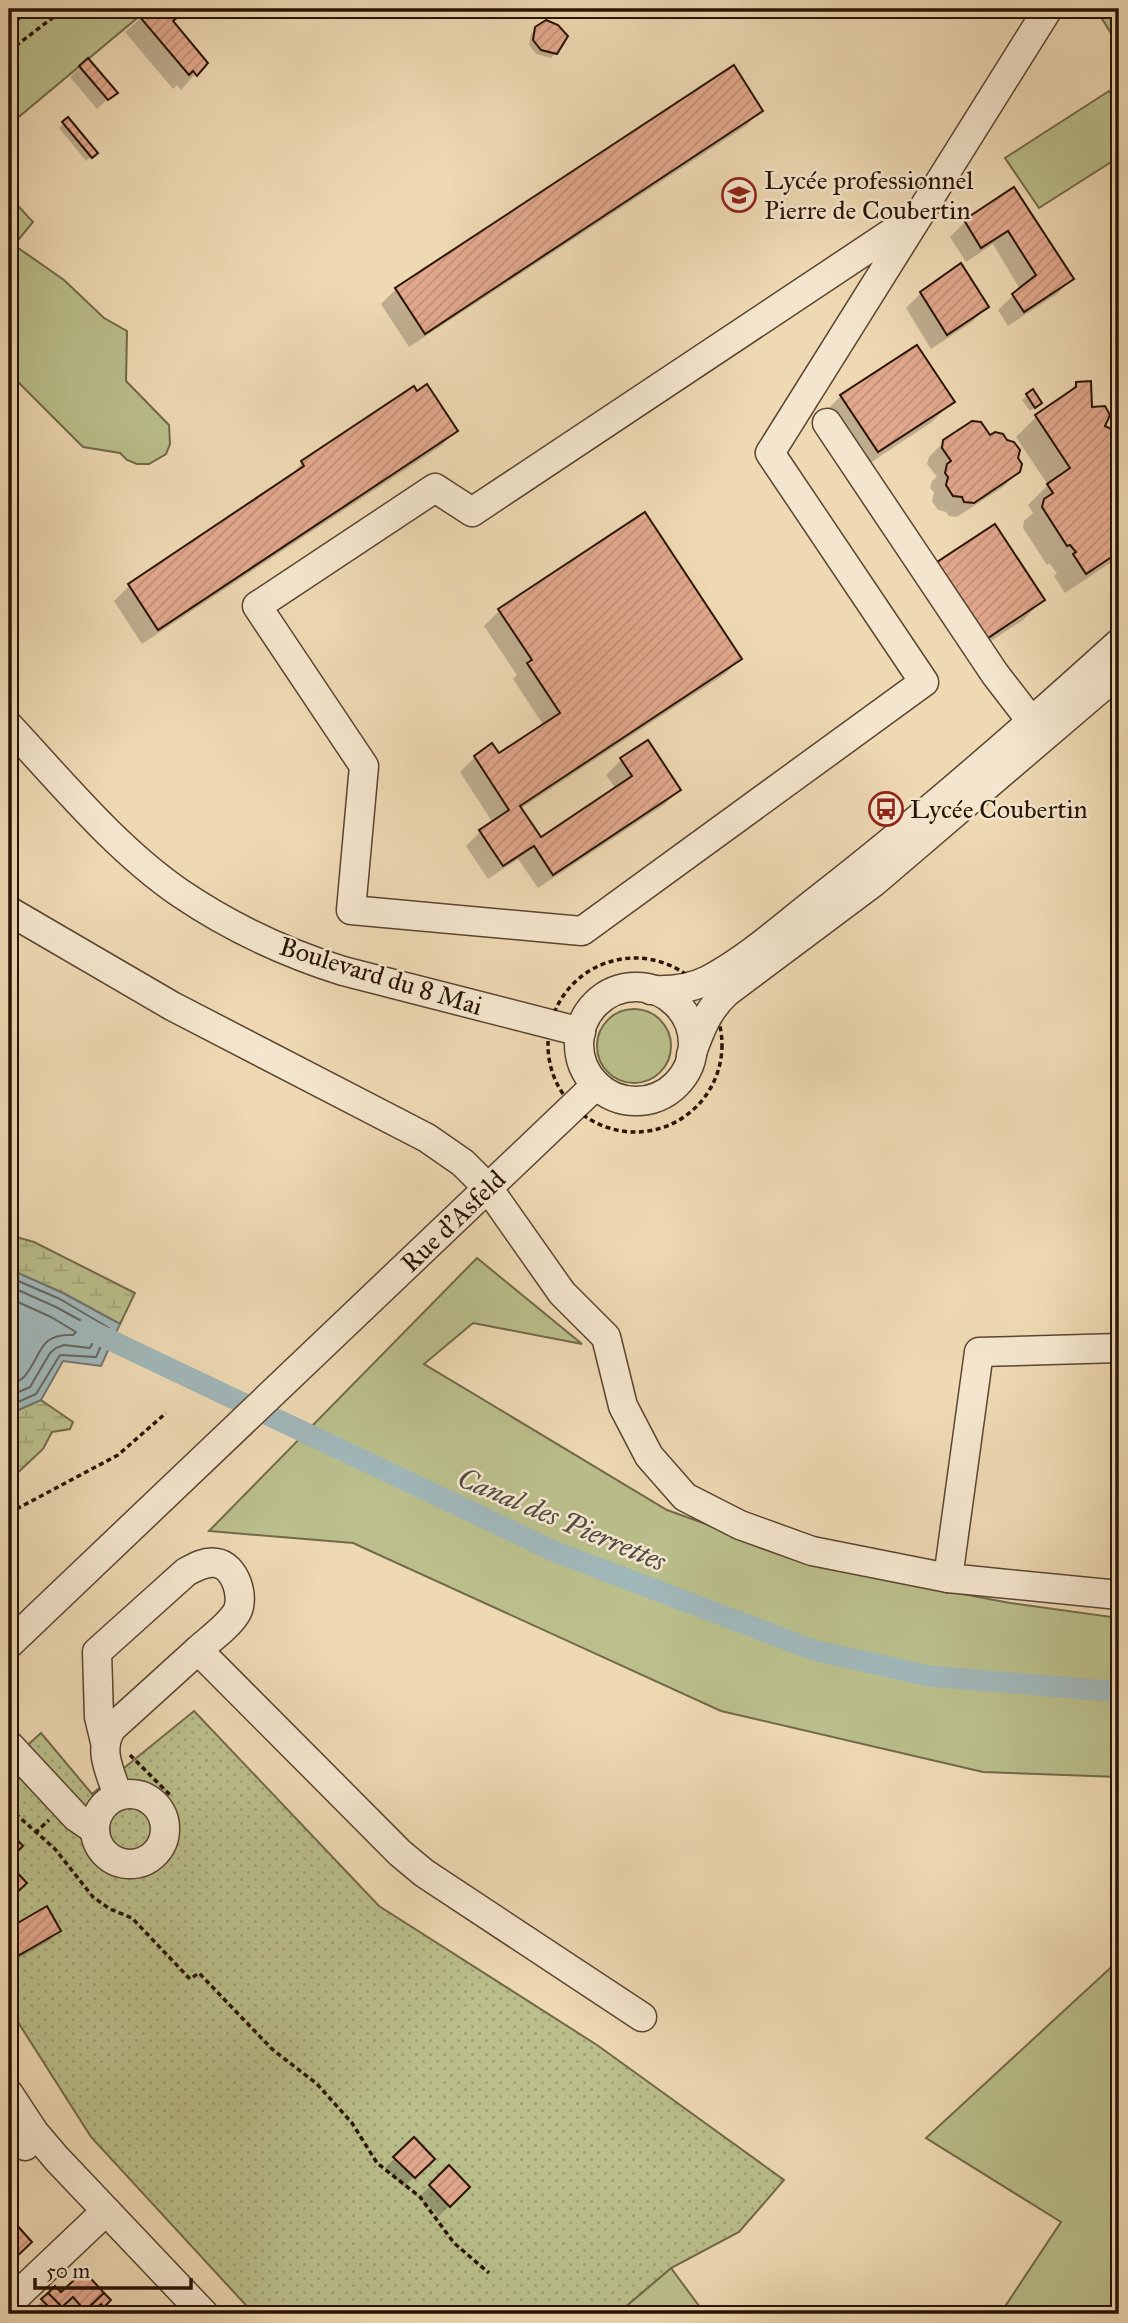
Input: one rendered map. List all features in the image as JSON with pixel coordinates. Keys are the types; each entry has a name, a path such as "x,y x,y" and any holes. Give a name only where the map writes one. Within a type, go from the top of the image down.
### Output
{"street":[{"path":"917,216 472,512 435,488 257,606 364,766 351,910 582,930 924,682 770,453 1048,9"},
{"path":"827,422 995,674 1037,729"},
{"path":"706,995 700,1030 687,1069 667,1092 653,1099 623,1100 596,1085 587,1074 581,1061 581,1032 590,1011 607,996 628,988 706,995 727,992 874,882 1037,729 1119,643"},
{"path":"1037,729 1119,670"},
{"name":"Boulevard du 8 Mai","path":"9,726 93,815 151,870 197,904 250,934 309,960 343,971 581,1032"},
{"path":"9,911 172,1006 427,1138 463,1163 488,1188 562,1293 606,1337 622,1406 649,1456 685,1497 740,1525 812,1550 948,1578 1119,1595"},
{"path":"651,990 671,1000 686,1018 692,1040 691,1055"},
{"name":"Rue d'Asfeld","path":"9,1644 596,1085"},
{"path":"948,1578 979,1352 1119,1348"},
{"path":"114,1745 99,1717 97,1652 186,1572 201,1564 222,1564 232,1574 238,1589 239,1605 233,1617 112,1728 114,1745 107,1764 118,1796"},
{"path":"198,1650 412,1864 642,2017"},
{"path":"9,1745 76,1818 95,1830"},
{"path":"129,1794 149,1799 157,1807 165,1826 161,1847 145,1862 118,1863 102,1850 95,1830 101,1809 118,1796 129,1794"},
{"path":"9,2094 100,2217 181,2314"},
{"path":"14,2135 204,2314"},
{"path":"9,2303 100,2217"}],"path":[{"path":"9,51 64,9"},
{"path":"9,27 28,10"},
{"path":"636,957 655,960 673,966 706,995 720,1022 722,1058 709,1093 683,1118 667,1127 649,1132 612,1129 595,1122 574,1106 556,1081 550,1063 548,1043 557,1006 575,983 598,966 636,957"},
{"path":"9,1513 118,1455 166,1413"},
{"path":"114,1745 170,1795"},
{"path":"9,1808 55,1849 93,1897 110,1909 132,1918 190,1979 199,1973 272,2049 317,2084 352,2123 377,2163 420,2197 454,2243 489,2273"}],"green space":[{"path":"9,9 148,9 9,125"},
{"path":"1106,9 1119,9 1119,46 1099,14"},
{"path":"1109,91 1119,106 1119,157 1039,208 1005,158"},
{"path":"9,196 33,222 14,245 64,280 104,318 127,331 126,381 169,425 170,444 166,454 149,464 137,464 120,453 83,447 9,373"},
{"path":"634,1009 655,1015 665,1025 671,1046 665,1067 655,1077 634,1083 613,1077 603,1067 597,1046 603,1025 613,1015"},
{"path":"9,1235 34,1242 135,1293 120,1324 63,1293 9,1269"},
{"path":"477,1258 582,1344 473,1323 424,1364 667,1510 831,1569 1010,1603 1119,1618 1119,1777 983,1772 721,1711 353,1543 209,1531"},
{"path":"41,1400 73,1422 70,1429 52,1432 43,1449 9,1481 9,1414"},
{"path":"194,1711 379,1906 597,2045 784,2180 739,2232 671,2268 617,2314 254,2314 91,2137 9,2008 9,1762 41,1733 92,1794"},
{"path":"1119,1960 1119,2306 1110,2314 1000,2314 1061,2222 926,2138"},
{"path":"671,2268 705,2314 617,2314"}],"water":[{"path":"9,1269 63,1293 120,1324 101,1366 63,1361 41,1400 9,1414"}],"building":[{"path":"148,9 171,9 178,17 173,21 208,63 197,76 193,71 189,75 139,16"},
{"path":"546,20 558,25 568,36 557,54 541,50 533,40 535,27"},
{"path":"88,58 118,93 108,100 79,66"},
{"path":"734,65 763,111 425,334 395,288"},
{"path":"68,117 98,153 92,158 62,122"},
{"path":"1014,187 1074,279 1024,312 1012,294 1036,275 1008,231 981,248 964,220"},
{"path":"961,263 989,307 947,335 920,292"},
{"path":"917,345 955,402 878,452 840,395"},
{"path":"1091,381 1092,407 1105,406 1110,415 1105,426 1119,433 1114,449 1119,458 1119,552 1086,574 1073,554 1076,552 1070,545 1067,546 1042,507 1044,499 1053,493 1047,484 1070,468 1035,415 1076,387 1076,382"},
{"path":"427,384 458,431 158,630 128,584 304,466 301,461 414,386 417,391"},
{"path":"1033,389 1042,403 1035,408 1026,394"},
{"path":"972,421 981,422 990,435 995,432 1003,434 1007,440 1014,442 1020,450 1018,458 1022,464 1020,472 974,503 964,502 962,497 953,496 946,485 948,477 945,473 947,464 951,461 942,448 943,440"},
{"path":"1119,438 1119,458 1114,449"},
{"path":"645,512 742,659 520,806 541,837 632,776 620,758 648,740 681,790 553,875 534,846 503,866 479,830 509,810 474,756 492,743 499,753 560,713 527,663 532,660 498,609"},
{"path":"995,524 1045,600 988,638 937,562"},
{"path":"9,1831 23,1846 9,1860"},
{"path":"9,1864 27,1883 9,1900"},
{"path":"47,1906 61,1931 9,1961 9,1928"},
{"path":"414,2137 435,2159 415,2178 393,2157"},
{"path":"449,2165 470,2187 450,2207 429,2185"},
{"path":"9,2188 16,2196 9,2202"},
{"path":"14,2222 32,2242 9,2264 9,2227"},
{"path":"84,2271 104,2293 85,2311 73,2297 62,2307 48,2293 55,2286 61,2292"},
{"path":"48,2293 61,2306 52,2314 46,2314 51,2309 41,2299"},
{"path":"104,2293 111,2300 104,2307 101,2304 88,2314 85,2311"}],"waterway":[{"name":"Canal des Pierrettes","path":"87,1329 556,1552 813,1650 929,1676 1119,1692"}],"place":[{"name":"Lycée professionnel Pierre de Coubertin","path":"739,195"},
{"name":"Lycée Coubertin","path":"886,809"}]}
